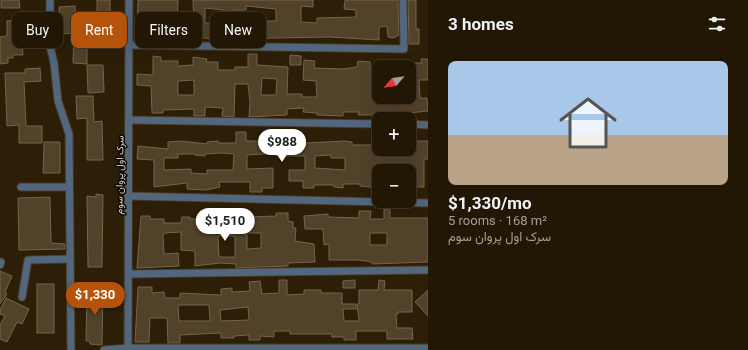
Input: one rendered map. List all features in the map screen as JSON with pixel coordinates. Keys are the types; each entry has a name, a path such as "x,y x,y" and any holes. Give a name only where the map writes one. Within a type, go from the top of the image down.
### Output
{"street":[{"path":"50,0 50,46 54,63 58,101 68,134 71,350"},
{"name":"سرک اول پروان سوم","path":"128,349 130,274 128,196 130,120 129,0"},
{"path":"129,45 404,49 402,0"},
{"path":"130,120 372,124"},
{"path":"416,124 428,125"},
{"path":"21,187 69,187"},
{"path":"128,196 428,204"},
{"path":"22,297 28,260 70,258"},
{"path":"130,274 428,270"},
{"path":"104,350 428,348"}],"building":[{"path":"1,0 19,0 20,8 1,8"},
{"path":"97,0 110,0 110,11 113,12 97,12"},
{"path":"138,0 178,0 178,12 138,12"},
{"path":"193,0 313,0 313,7 301,6 301,22 317,23 317,18 356,17 356,10 344,9 345,0 398,0 399,35 394,38 388,37 387,26 379,27 379,40 330,37 266,38 266,21 276,21 276,9 246,6 246,10 234,10 234,12 223,12 223,10 205,8 205,23 210,23 210,38 202,38 202,12 194,12"},
{"path":"408,0 416,0 416,29 419,29 419,44 409,44"},
{"path":"75,6 75,12 71,12 71,33 63,34 63,12 59,12 59,7"},
{"path":"7,21 12,21 12,48 22,48 23,55 13,55 13,58 8,58 8,63 0,64 0,37 7,36"},
{"path":"74,48 87,48 87,64 73,63"},
{"path":"248,54 257,54 257,65 288,67 287,94 302,94 302,97 317,97 316,81 303,80 304,60 315,61 314,68 344,69 357,67 358,61 370,62 370,69 372,69 372,104 416,104 416,63 422,63 421,59 428,59 428,80 419,80 420,98 427,98 428,111 416,112 381,111 372,112 372,115 370,115 358,115 359,112 343,112 343,116 317,115 317,113 303,112 304,108 287,109 287,115 249,117 250,102 248,84 235,84 234,117 222,116 223,108 205,107 205,116 194,116 194,109 163,110 163,113 152,113 151,86 137,85 137,74 153,75 153,56 161,57 161,61 178,61 178,66 193,65 193,57 207,59 206,62 218,62 218,70 235,70 235,67 248,67","holes":["262,78 277,79 276,95 261,95","194,80 194,95 178,95 178,81"]},
{"path":"290,55 301,56 301,65 290,65"},
{"path":"87,65 103,65 104,92 88,93"},
{"path":"40,68 41,81 24,82 26,126 42,126 42,143 19,143 19,125 7,126 5,73 25,73 25,69"},
{"path":"76,96 93,96 94,122 102,121 103,160 87,160 87,118 77,119"},
{"path":"236,132 246,132 246,141 274,141 274,144 287,144 345,141 352,142 352,145 372,145 372,156 416,156 416,141 428,141 428,159 424,159 424,187 416,187 416,164 372,164 372,187 360,186 360,184 343,184 343,188 334,187 334,185 314,185 314,188 303,188 303,181 289,181 289,170 305,170 305,156 276,156 263,154 247,155 247,169 273,168 273,188 262,188 262,192 250,192 250,182 219,182 220,187 206,190 187,189 187,183 154,187 154,160 137,159 138,146 168,149 168,142 181,141 207,144 207,142 218,141 218,143 236,143","holes":["178,154 195,154 205,156 205,154 234,154 233,170 207,170 207,174 191,173 191,169 164,170 164,158 178,158","331,155 331,158 345,158 345,170 315,168 315,156"]},
{"path":"44,142 60,142 60,173 43,173"},
{"path":"96,194 103,195 102,267 88,267 87,196 96,197"},
{"path":"50,197 51,243 65,244 65,249 19,250 18,198"},
{"path":"384,209 390,209 390,218 428,218 428,262 372,264 372,262 358,260 329,260 329,244 324,245 323,229 305,229 304,216 328,214 328,217 359,218 359,211 371,211 370,219 384,219","holes":["370,233 387,233 387,245 370,245"]},
{"path":"276,213 288,213 288,221 293,222 293,228 296,228 295,241 314,244 315,262 288,263 288,266 236,268 236,264 220,263 195,266 195,251 181,250 181,232 165,233 163,235 164,254 178,253 179,266 137,268 141,216 150,216 150,219 164,219 164,223 181,223 182,217 190,217 190,219 208,219 209,215 234,215 234,219 276,216","holes":["247,233 261,233 261,248 247,249","218,236 235,236 235,257 219,257"]},
{"path":"0,271 12,276 5,292 7,294 0,304"},
{"path":"279,280 287,280 287,295 304,294 304,290 321,290 321,293 342,293 342,304 356,304 356,309 343,309 344,321 359,321 357,304 359,304 359,290 378,290 379,280 385,281 384,290 412,290 412,312 398,312 398,314 396,314 397,328 412,328 413,339 387,339 387,331 356,331 356,340 344,340 344,337 332,337 332,334 290,334 290,331 274,331 274,337 260,336 260,340 249,340 249,335 234,336 234,338 221,338 221,333 180,335 180,343 168,343 167,318 150,318 149,342 135,342 138,287 152,287 152,293 164,292 165,298 180,298 180,293 221,295 221,289 232,288 232,292 250,291 249,282 260,281 262,294 279,293","holes":["178,305 209,305 210,321 179,321","248,307 249,320 221,321 220,310"]},
{"path":"355,280 355,288 343,288 343,281"},
{"path":"37,284 54,284 54,333 37,333"},
{"path":"87,289 103,289 102,345 90,344 90,341 86,341"},
{"path":"428,290 428,316 415,302"},
{"path":"6,298 29,309 22,324 17,322 7,342 0,339 0,325 5,316 0,314 0,310"}]}
